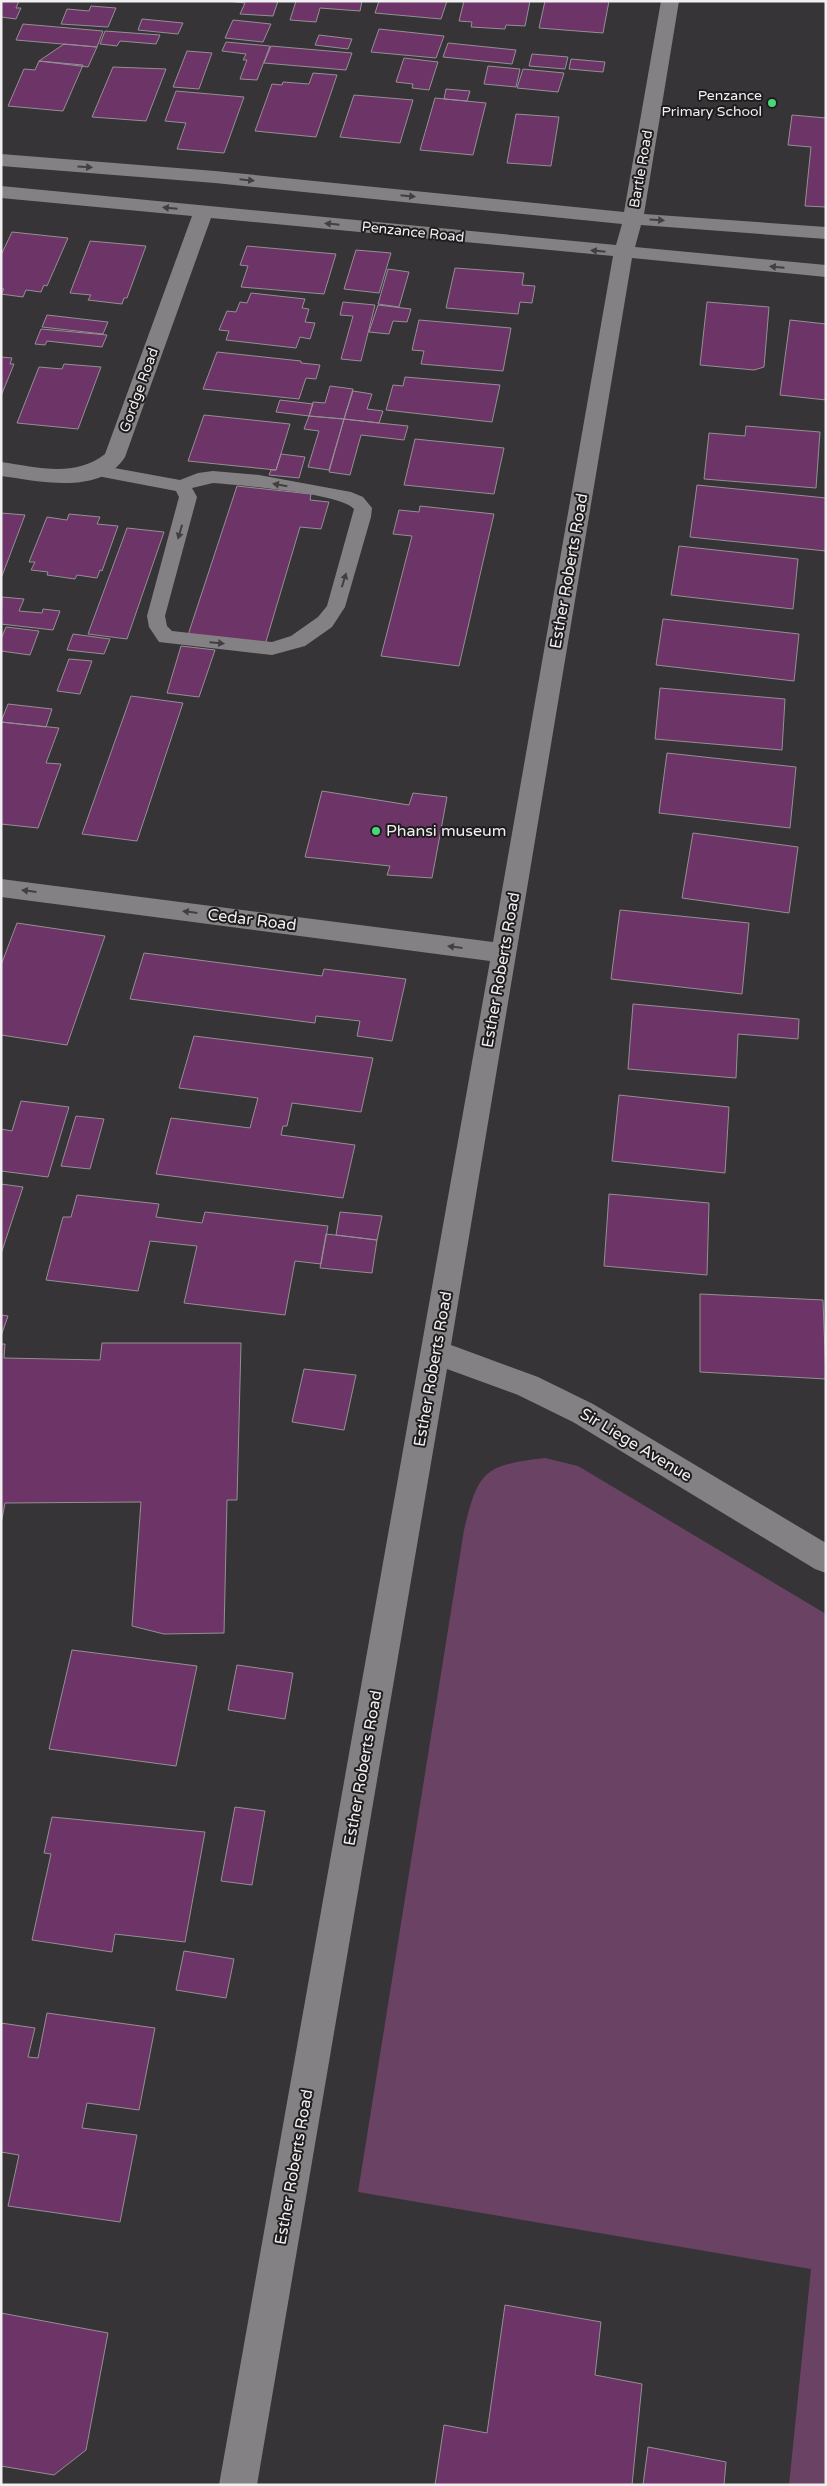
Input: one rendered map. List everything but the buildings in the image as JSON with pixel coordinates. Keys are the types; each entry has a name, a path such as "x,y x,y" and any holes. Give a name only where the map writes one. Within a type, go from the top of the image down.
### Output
{"street":[{"name":"Bartle Road","path":"623,253 633,219 670,1"},
{"path":"1,160 216,177 633,219 826,233"},
{"path":"42,196 60,165"},
{"name":"Penzance Road","path":"1,192 826,271"},
{"name":"Gordge Road","path":"98,472 114,457 204,211"},
{"name":"Esther Roberts Road","path":"238,2485 436,1352 623,253"},
{"path":"1,469 70,477 98,472"},
{"name":"Cedar Road","path":"1,888 504,953"},
{"name":"Sir Liege Avenue","path":"436,1352 528,1386 583,1413 826,1559"}],"lane":[{"path":"98,472 182,486 198,479 222,478 258,481 345,496 357,501 363,508 362,517 336,607 325,622 298,641 272,648 166,637 158,627 156,616 188,497 182,486"}],"shaded area":[{"path":"545,1458 578,1466 826,1614 826,2485 789,2485 811,2269 358,2192 464,1530 469,1510 480,1483 487,1474 496,1468 509,1464"}],"place":[{"name":"Penzance Primary School","path":"772,103"},
{"name":"Phansi museum","path":"376,831"}]}
